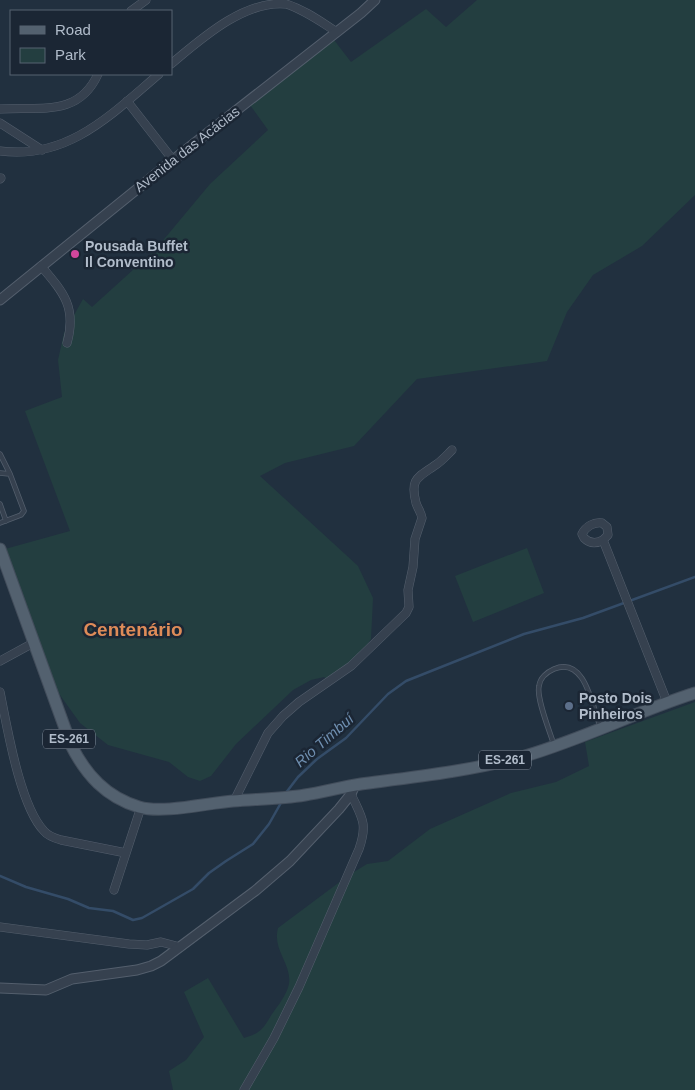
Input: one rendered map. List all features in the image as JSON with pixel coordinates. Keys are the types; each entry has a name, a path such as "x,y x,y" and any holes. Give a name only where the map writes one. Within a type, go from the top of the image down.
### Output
{"main road":[{"name":"ES-261","path":"0,550 71,745 80,763 96,782 107,791 141,808 164,808 278,799 353,789 456,771 525,756 695,692"}],"street":[{"path":"132,10 146,0"},
{"name":"Avenida das Acácias","path":"0,300 375,0"},
{"path":"172,63 218,24 239,10 255,3 269,1 286,4 304,12 337,32"},
{"path":"0,109 60,107 82,96 90,88 97,75"},
{"path":"0,151 11,153 42,150 62,145 88,132 159,75"},
{"path":"127,101 173,160"},
{"path":"0,123 42,150"},
{"path":"41,266 67,300 70,310 67,343"},
{"path":"234,801 268,733 283,716 299,702 351,666 406,613 409,607 408,590 413,567 415,539 422,518 414,495 415,481 421,474 438,464 452,450"},
{"path":"603,540 667,702"},
{"path":"0,661 35,642"},
{"path":"0,692 24,794 31,812 44,831 60,840 126,853"},
{"path":"0,988 46,990 78,978 137,970 151,966 256,891 290,861 339,809 353,789"},
{"path":"244,1090 274,1038 299,987 359,850 365,826 353,789"},
{"path":"114,890 141,808"},
{"path":"0,927 129,944 147,945 161,942 180,947"}],"lane":[{"path":"0,454 24,511 21,515 0,523"},
{"path":"0,473 10,474"},
{"path":"0,504 6,521"},
{"path":"554,745 538,695 539,685 544,676 562,666 570,667 578,672 583,680 601,728"}],"green space":[{"path":"477,0 695,0 695,195 642,246 593,275 567,312 547,361 417,379 354,446 285,463 260,476 358,566 373,598 371,639 355,662 332,682 324,677 311,680 293,690 236,744 211,776 200,781 188,777 169,762 108,745 80,723 52,684 5,549 70,531 25,411 62,397 58,360 64,333 83,299 92,307 155,250 210,184 268,130 250,105 334,40 351,62 426,9 446,27"},
{"path":"527,548 544,593 473,622 455,576"},
{"path":"695,702 695,1090 173,1090 169,1071 186,1060 204,1037 184,992 208,978 244,1038 258,1032 264,1027 282,1000 289,984 288,970 278,943 278,928 349,875 367,864 388,861 430,829 511,793 556,782 589,766 585,742"}],"waterway":[{"name":"Rio Timbuí","path":"285,794 298,777 317,759 346,738 388,694 406,681 524,634 583,618 695,577"},
{"name":"Rio Timbuí","path":"0,876 26,887 68,899 89,908 113,911 133,920 142,918 193,889 209,873 253,844 269,824 282,801"}],"place":[{"name":"Pousada Buffet Il Conventino","path":"75,254"},
{"name":"Posto Dois Pinheiros","path":"569,706"}],"district":[{"name":"Centenário","path":"133,629"}]}
